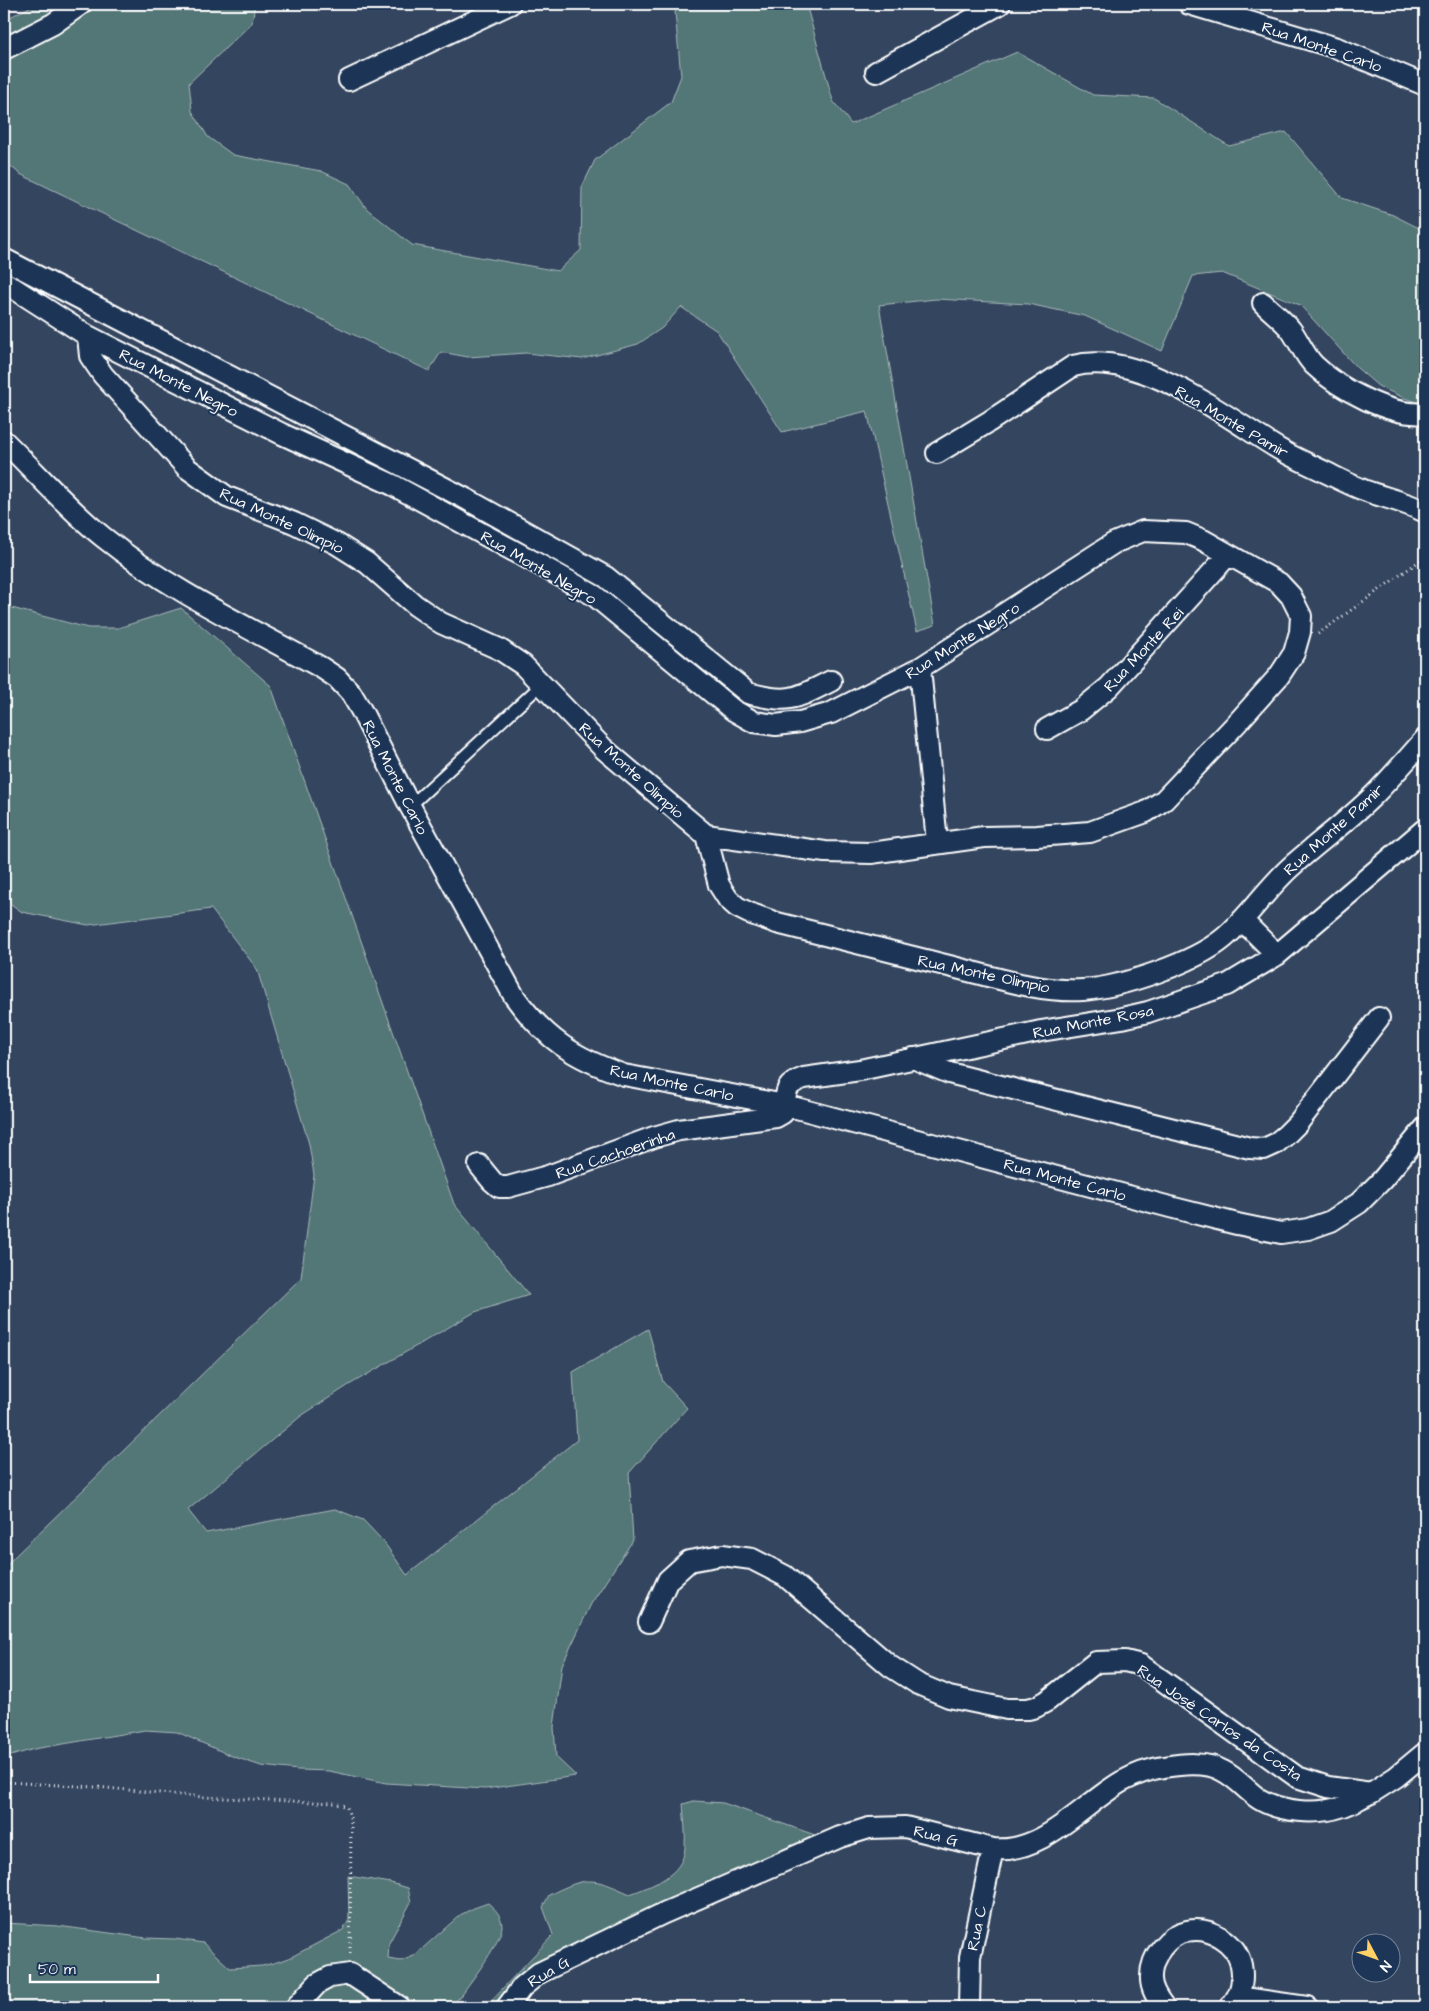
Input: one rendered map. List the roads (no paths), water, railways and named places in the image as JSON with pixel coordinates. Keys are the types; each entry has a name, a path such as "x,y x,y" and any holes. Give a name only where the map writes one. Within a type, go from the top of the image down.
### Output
{"street":[{"path":"4,49 53,24 81,4"},
{"path":"349,80 510,4"},
{"path":"876,72 1000,4"},
{"name":"Rua Monte Carlo","path":"1189,4 1337,48 1425,86"},
{"path":"4,259 468,500 606,577 748,693 774,700 798,697 831,681"},
{"name":"Rua Monte Negro","path":"4,282 88,336 282,434 393,485 595,596 733,710 754,722 776,725 800,722 831,713 920,668 1114,543 1143,531 1186,533 1203,540 1279,584 1290,596 1301,616 1300,632 1294,652 1279,676 1164,800 1146,812 1090,832 984,837 937,842 892,851 825,852 706,834"},
{"path":"1263,303 1290,330 1315,366 1343,387 1360,397 1402,412 1425,413"},
{"name":"Rua Monte Olimpio","path":"88,336 90,356 103,375 187,468 227,498 294,522 337,544 367,563 415,604 441,623 510,656 523,665 629,772 706,834 719,885 728,899 737,907 777,923 1004,980 1050,988 1083,990 1168,968 1198,954 1223,939 1242,920"},
{"name":"Rua Monte Pamir","path":"937,453 990,421 1073,366 1088,362 1106,363 1130,368 1188,392 1280,450 1346,483 1404,502 1425,512"},
{"name":"Rua Monte Carlo","path":"4,441 74,512 130,557 199,601 337,678 362,710 410,806 514,996 529,1018 550,1038 569,1052 602,1068 624,1075 785,1105 1180,1210 1237,1224 1281,1232 1308,1229 1331,1221 1359,1203 1382,1180 1425,1128"},
{"name":"Rua Monte Rei","path":"1047,729 1081,710 1109,687 1228,555"},
{"path":"920,668 937,842"},
{"name":"Rua Monte Pamir","path":"1242,920 1293,864 1374,796 1425,739"},
{"name":"Rua Monte Rosa","path":"785,1105 784,1095 787,1088 797,1081 1041,1031 1122,1018 1148,1012 1227,985 1277,955 1425,829"},
{"path":"1242,920 1277,955"},
{"path":"913,1058 949,1073 1250,1148 1264,1149 1276,1144 1298,1123 1379,1018"},
{"name":"Rua Cachoerinha","path":"479,1164 498,1187 508,1187 548,1176 654,1137 679,1130 776,1117 783,1113 785,1105"},
{"name":"Rua José Carlos da Costa","path":"649,1622 668,1580 689,1561 722,1555 752,1559 785,1576 890,1666 918,1684 949,1697 1007,1709 1028,1709 1047,1701 1096,1662 1125,1661 1148,1669 1270,1760 1297,1777 1328,1787 1371,1793"},
{"path":"1371,1793 1396,1777 1425,1753"},
{"name":"Rua G","path":"507,2007 522,1988 539,1973 664,1913 840,1837 869,1828 905,1827 993,1849 1006,1850 1022,1846 1059,1829 1120,1783 1135,1776 1163,1767 1199,1764 1223,1770 1260,1799 1273,1805 1290,1809 1317,1811 1340,1808 1371,1793"},
{"name":"Rua C","path":"969,2007 970,1957 993,1849"},
{"path":"1164,2007 1155,1996 1151,1976 1156,1956 1169,1940 1187,1931 1208,1931 1226,1940 1239,1956 1243,1977 1234,2002 1307,2007"},
{"path":"296,2007 317,1984 330,1977 350,1974 390,2004"}],"lane":[{"path":"410,806 541,685"}]}
